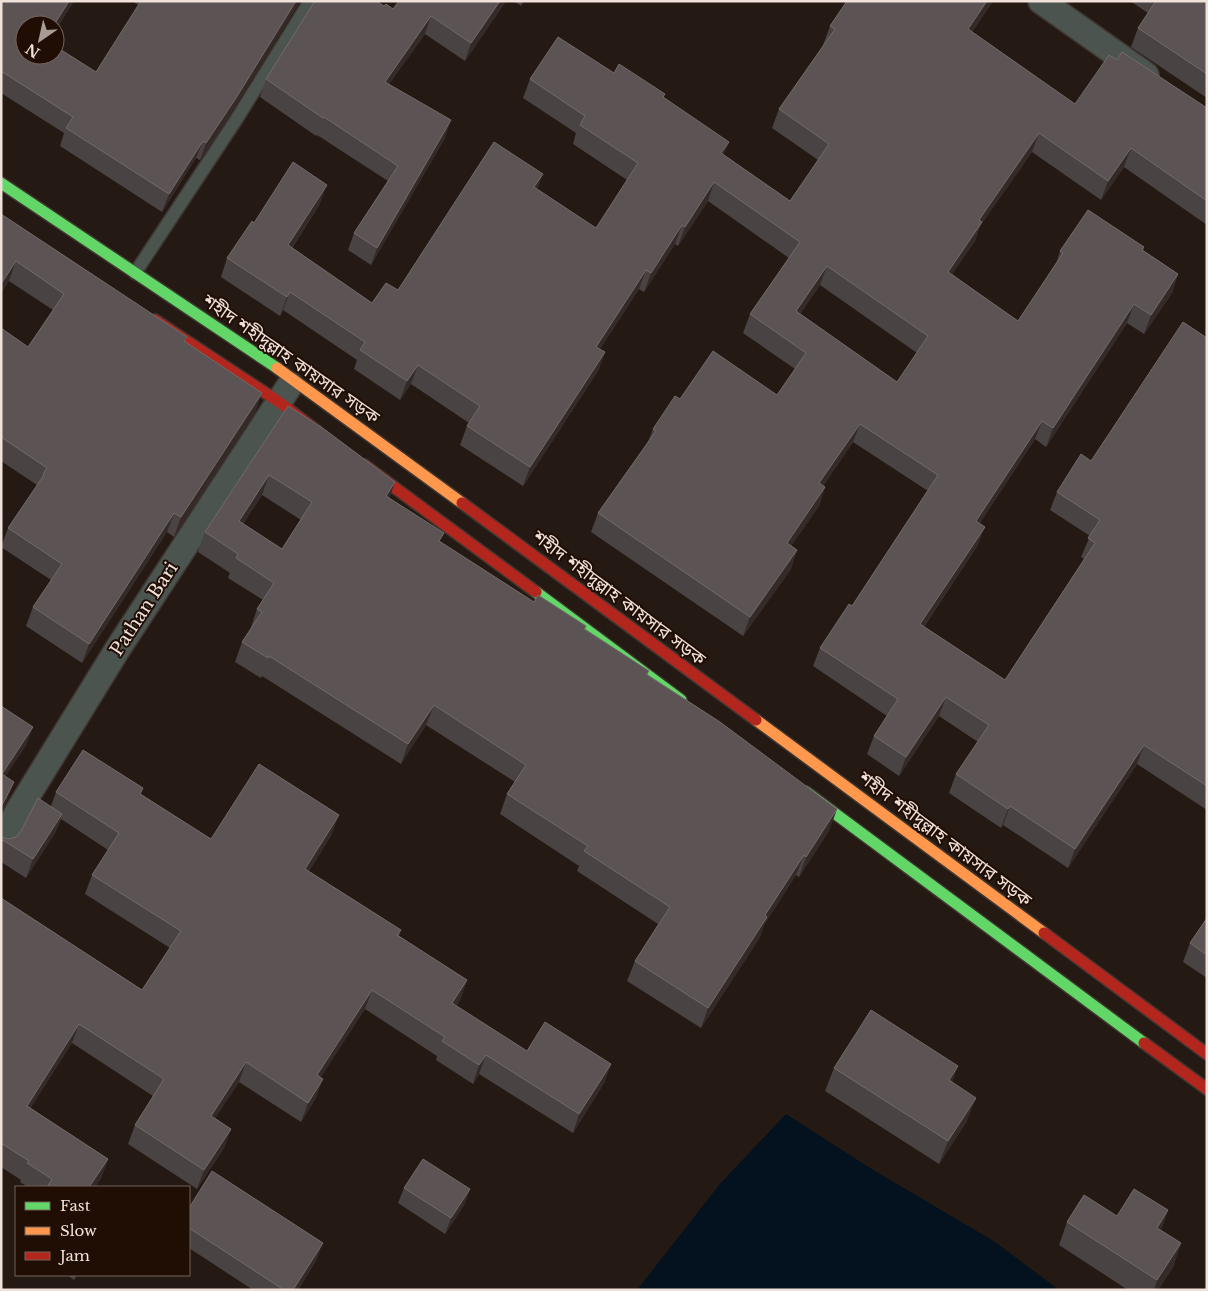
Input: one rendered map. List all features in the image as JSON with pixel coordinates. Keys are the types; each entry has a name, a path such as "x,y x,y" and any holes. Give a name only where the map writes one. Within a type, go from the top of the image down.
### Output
{"main road":[{"name":"শহীদ শহীদুল্লাহ কায়সার সড়ক","path":"1,183 294,379 1207,1054"},
{"path":"144,312 279,402 327,437"},
{"path":"358,461 694,709"},
{"path":"797,786 1207,1089"}],"street":[{"path":"1041,1 1168,90"},
{"name":"Pathan Bari","path":"1,844 9,807 117,650 294,379"}],"lane":[{"path":"135,273 236,120 310,1"}],"water":[{"path":"786,1114 870,1168 995,1242 1059,1290 637,1290 720,1184"}],"building":[{"path":"1,1 69,1 60,15 15,15 15,65 65,65 65,52 96,72 141,1 296,1 236,98 206,143 203,141 169,194 66,128 73,117 1,71"},
{"path":"315,1 376,1 384,6 386,4 393,9 399,1 500,1 471,43 431,16 385,82 451,120 377,248 354,233 398,166 266,79"},
{"path":"847,1 987,1 968,29 1075,104 1109,55 1117,60 1122,52 1207,108 1207,201 1131,148 1108,181 1039,133 979,220 982,222 948,272 1018,321 1063,253 1060,251 1088,210 1144,247 1142,250 1178,274 1151,315 1134,304 1053,428 1042,421 976,521 985,527 920,624 1005,680 1095,543 1088,538 1100,520 1057,492 1081,454 1091,461 1183,322 1207,338 1207,786 1144,745 1075,849 1010,806 1008,809 956,774 989,725 946,697 906,757 874,736 898,699 820,648 849,604 852,606 938,475 860,424 819,483 825,487 787,543 797,550 750,617 598,513 656,431 653,429 675,396 680,399 713,351 777,395 806,353 750,314 800,242 714,182 685,227 682,225 651,273 646,270 596,347 605,352 530,467 467,426 480,406 418,365 407,381 360,350 365,342 290,292 287,297 227,258 252,221 254,223 293,162 327,185 288,245 372,303 386,283 398,290 494,142 543,174 534,187 596,228 638,163 580,125 585,116 530,79 558,37 614,73 619,64 665,94 663,97 729,142 721,153 790,201 829,144 779,109 835,29 830,26","holes":["827,266 928,336 897,382 796,311"]},
{"path":"1156,1 1207,1 1207,74 1138,28"},
{"path":"1,214 187,337 184,341 262,393 181,517 174,513 89,644 33,607 62,564 8,528 47,468 1,437 1,328 28,347 64,294 16,261 1,284"},
{"path":"288,406 324,429 395,482 386,496 444,533 439,541 534,602 538,595 586,626 584,629 649,671 646,674 720,722 837,809 765,915 767,917 708,1008 635,961 670,907 584,851 588,846 507,794 526,765 434,705 408,744 269,656 268,658 242,642 262,612 257,609 274,583 236,558 238,554 205,532","holes":["269,475 312,502 282,549 239,521"]},
{"path":"1,706 33,727 2,774 14,782 1,807"},
{"path":"83,750 143,788 140,794 211,839 259,764 339,815 305,869 401,930 397,935 467,980 452,1003 527,1051 545,1022 611,1064 579,1114 486,1055 479,1065 442,1041 445,1037 372,990 317,1075 323,1079 308,1103 246,1062 211,1116 231,1129 204,1170 135,1125 164,1079 79,1024 27,1106 108,1159 90,1186 48,1186 52,1179 1,1143 1,898 142,990 181,931 92,875 119,833 56,792"},
{"path":"38,798 62,814 33,859 1,839 1,837 8,839 16,837"},
{"path":"1207,918 1207,955 1190,943"},
{"path":"871,1010 958,1066 949,1080 976,1098 948,1141 834,1068"},
{"path":"423,1159 470,1189 451,1218 404,1188"},
{"path":"212,1171 323,1243 293,1290 284,1290 190,1229 190,1206"},
{"path":"1134,1189 1168,1210 1157,1228 1181,1243 1157,1280 1067,1222 1084,1195 1117,1216"}],"traffic: fast":[{"path":"1,183 277,368"},
{"path":"536,592 681,700"},
{"path":"806,792 1144,1043"}],"traffic: slow":[{"path":"277,368 462,503"},
{"path":"756,720 1044,933"}],"traffic: jam":[{"path":"155,320 279,402 317,431"},
{"path":"364,465 536,592"},
{"path":"462,503 756,720"},
{"path":"1044,933 1207,1054"},
{"path":"1144,1043 1207,1089"}]}
